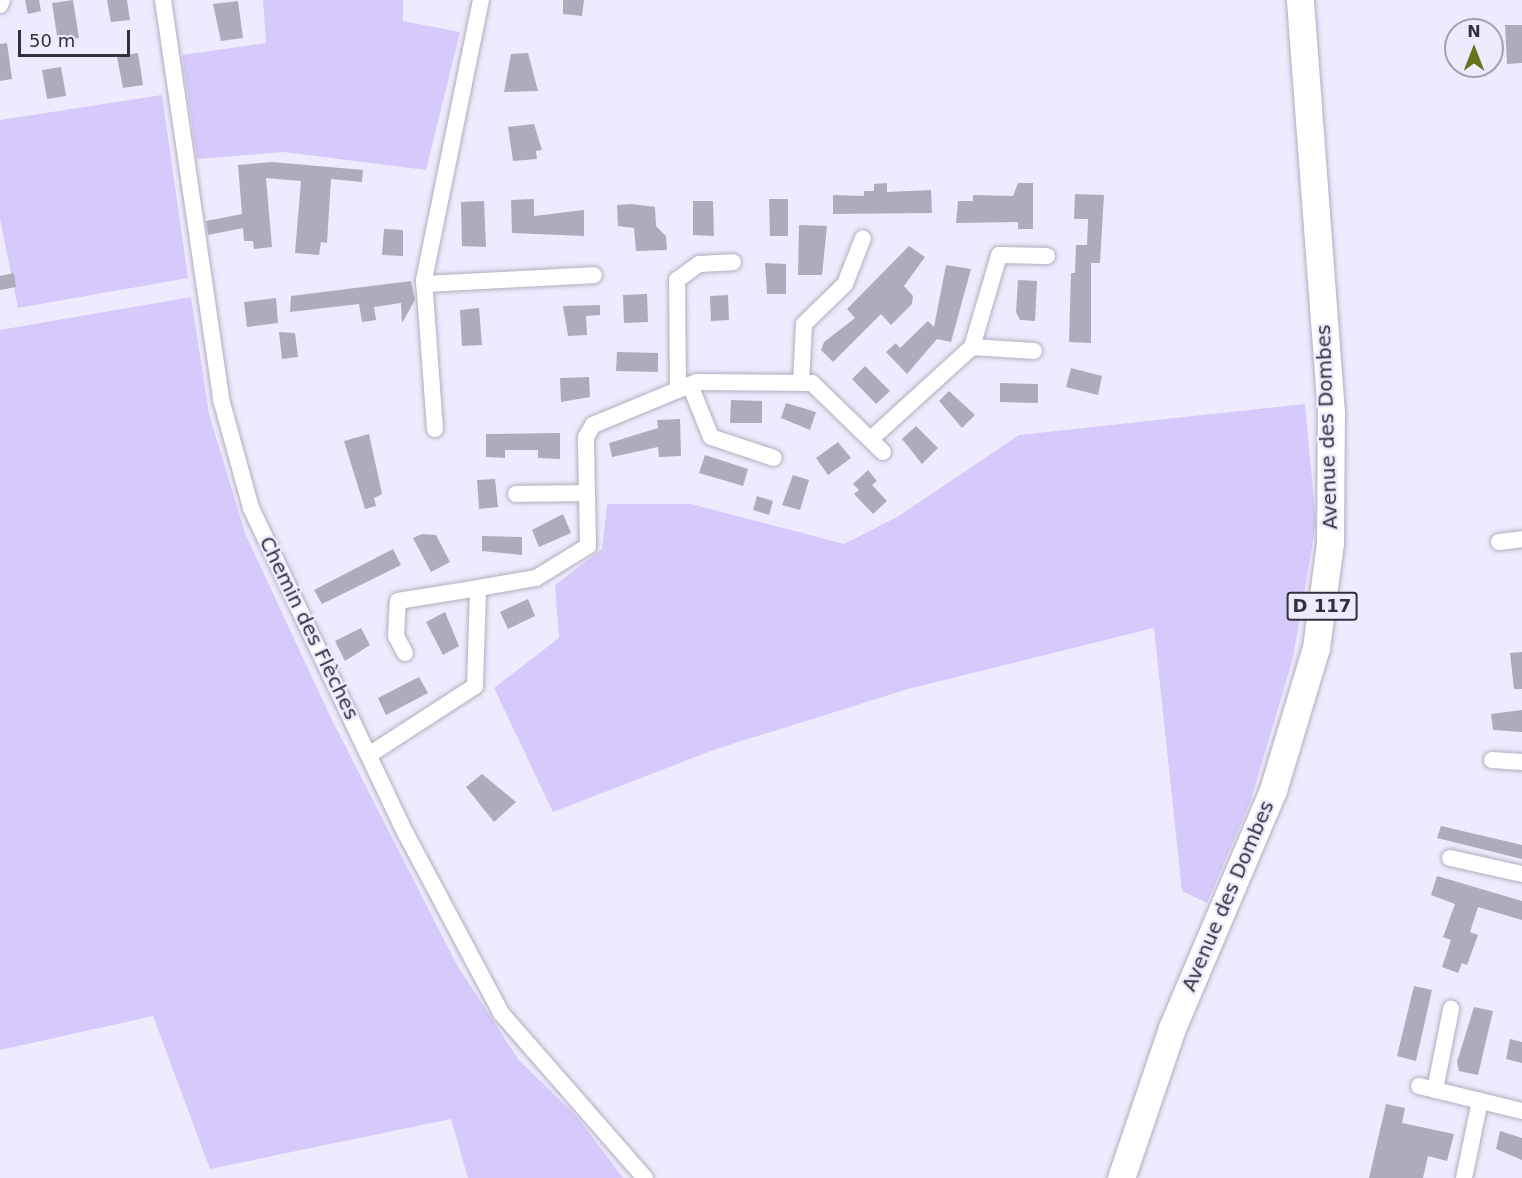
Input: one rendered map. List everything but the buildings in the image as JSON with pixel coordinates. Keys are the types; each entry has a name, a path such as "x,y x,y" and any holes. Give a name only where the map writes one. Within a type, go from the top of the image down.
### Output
{"main road":[{"name":"Avenue des Dombes","path":"1121,1178 1172,1028 1273,790 1316,648 1330,543 1330,413 1300,0"}],"street":[{"path":"0,5 2,0"},
{"name":"Chemin des Flèches","path":"163,0 221,399 251,508 278,572 372,753 406,834 501,1013 645,1178"},
{"path":"435,429 424,284 481,0"},
{"path":"801,382 804,324 845,284 863,238"},
{"path":"872,438 972,347 999,255 1047,256"},
{"path":"733,262 699,264 677,280 684,388 711,437 774,458"},
{"path":"424,284 594,275"},
{"path":"972,347 1034,351"},
{"path":"405,653 396,636 398,601 536,578 588,546 584,493 586,437 592,425 684,388 812,382 872,438 883,453"},
{"path":"516,494 584,493"},
{"path":"1499,542 1522,539"},
{"path":"372,753 475,686 478,588"},
{"path":"1492,760 1522,762"},
{"path":"1450,858 1522,874"},
{"path":"1451,1009 1427,1088 1522,1111"},
{"path":"1464,1178 1480,1101"}],"shaded area":[{"path":"263,0 403,0 403,21 460,32 426,170 284,152 197,159 182,55 266,43"},
{"path":"162,95 188,278 18,308 0,219 0,120"},
{"path":"191,297 209,414 245,533 330,716 457,965 518,1059 578,1118 623,1178 468,1178 451,1119 210,1169 153,1016 0,1050 0,330"},
{"path":"1305,404 1316,523 1293,658 1250,803 1207,903 1182,891 1154,628 908,689 716,749 553,812 494,688 559,638 555,585 602,549 607,504 691,504 844,544 899,516 1019,435"}]}
